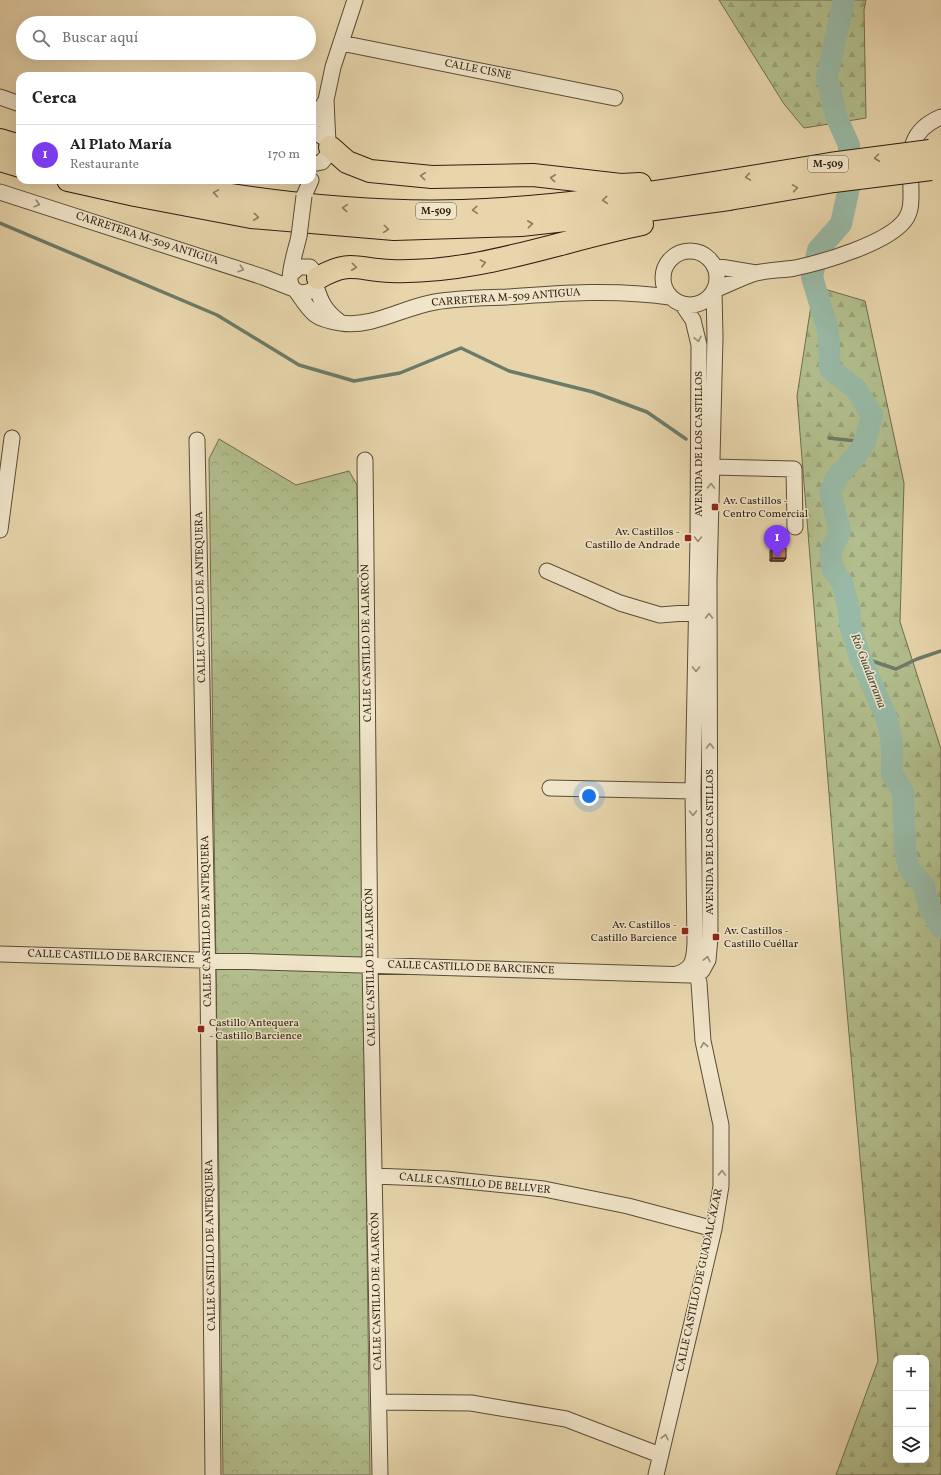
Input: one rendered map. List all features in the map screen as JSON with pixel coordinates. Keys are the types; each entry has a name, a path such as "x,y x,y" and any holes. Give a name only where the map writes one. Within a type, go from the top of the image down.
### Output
{"highway":[{"path":"0,140 16,145"},
{"path":"320,159 347,162 370,171 432,177 533,175 621,185 666,182 703,185"},
{"name":"M-509","path":"86,184 251,217 394,229 521,225 610,215 728,190 834,181 936,159"},
{"path":"0,160 16,165"},
{"name":"M-509","path":"169,184 258,200 328,207 398,211 462,211 560,204 612,199 703,185 728,190"},
{"path":"313,277 330,270 347,266 390,271 474,265 620,229 708,211 728,190"}],"street":[{"path":"320,159 326,100 341,43 355,0"},
{"name":"CALLE CISNE","path":"341,43 614,98"},
{"path":"0,96 16,102"},
{"path":"316,117 326,100"},
{"path":"714,290 756,273 810,265 882,238 896,230 906,219 910,208 911,152 918,132 931,121 941,117"},
{"path":"316,135 322,136 320,159"},
{"path":"294,285 304,196 302,184"},
{"path":"304,196 309,184"},
{"name":"CARRETERA M-509 ANTIGUA","path":"0,192 263,277 294,285 310,311 320,319 342,324 354,324 374,320 412,307 435,302 558,293 624,291 676,301"},
{"path":"299,236 320,302 328,313 342,324"},
{"path":"683,252 700,254 708,259 714,266 717,278 714,290 708,298 701,303 692,305 676,301 666,291 663,276 669,261 683,252"},
{"path":"714,266 756,273"},
{"path":"294,285 296,268 313,277"},
{"name":"CARRETERA M-509 ANTIGUA","path":"624,291 647,285 663,276"},
{"path":"294,285 308,293 313,277"},
{"name":"AVENIDA DE LOS CASTILLOS","path":"688,972 706,967 710,938 709,581 715,337 714,290"},
{"name":"AVENIDA DE LOS CASTILLOS","path":"676,301 693,320 699,345 697,612 693,792 695,944 692,964 688,972"},
{"path":"0,530 12,438"},
{"name":"CALLE CASTILLO DE ANTEQUERA","path":"198,440 208,960 213,1475"},
{"name":"CALLE CASTILLO DE ALARCÓN","path":"365,460 370,964 376,1176 380,1475"},
{"path":"712,467 794,469 795,528"},
{"path":"547,571 620,604 660,615 697,612"},
{"path":"550,788 693,792"},
{"name":"CALLE CASTILLO DE BARCIENCE","path":"0,954 688,972"},
{"name":"CALLE CASTILLO DE GUADALCÁZAR","path":"656,1475 714,1229 721,1186 721,1125 703,1042 699,983 688,972"},
{"name":"CALLE CASTILLO DE BELLVER","path":"376,1176 446,1179 544,1189 628,1206 714,1229"},
{"path":"379,1402 471,1403 566,1419 660,1455"}],"green space":[{"path":"719,0 866,0 864,10 866,118 804,128 784,104"},
{"path":"814,286 865,301 904,483 900,622 941,749 941,1475 836,1475 878,1361 842,955 797,396"},
{"path":"219,439 296,485 349,471 357,485 370,1475 223,1475 209,459"}],"building":[{"path":"772,548 786,548 786,558 772,558"}],"waterway":[{"name":"Río Guadarrama","path":"844,0 827,77 836,116 849,145 849,188 841,224 818,250 812,277 828,331 830,369 856,389 872,415 865,442 857,455 837,477 830,492 840,532 830,553 833,570 842,582 849,609 851,629 860,657 887,719 892,743 892,774 903,792 905,849 909,868 924,886 929,906 941,928"},
{"path":"0,223 217,315 299,365 354,381 400,373 461,348 509,371 593,392 647,412 686,439"},
{"path":"829,438 865,442"},
{"path":"860,657 896,669 917,659 941,651"}],"place":[{"name":"Av. Castillos - Centro Comercial","path":"715,507"},
{"name":"Av. Castillos - Castillo de Andrade","path":"688,538"},
{"name":"Al Plato María","path":"777,558"},
{"name":"Av. Castillos - Castillo Barcience","path":"685,931"},
{"name":"Av. Castillos - Castillo Cuéllar","path":"716,937"},
{"name":"Castillo Antequera - Castillo Barcience","path":"201,1029"}]}
